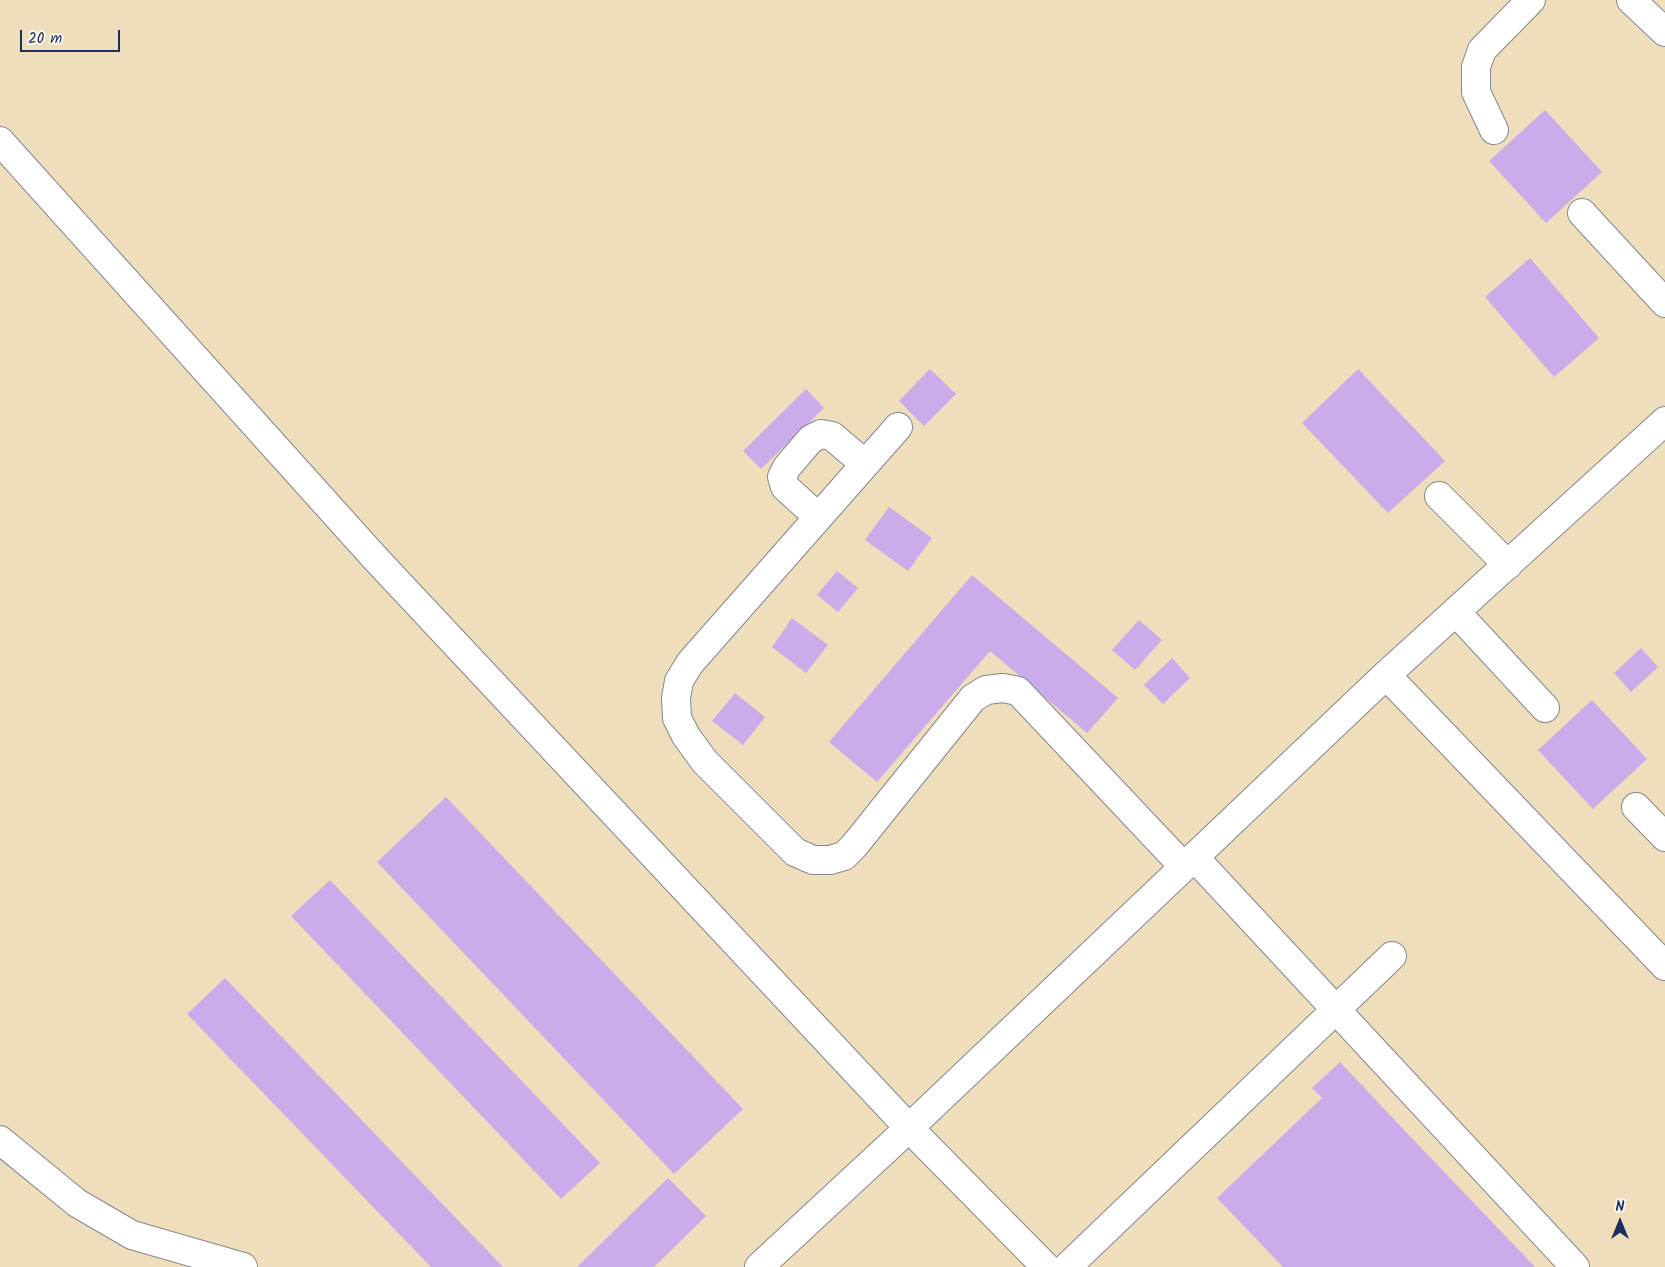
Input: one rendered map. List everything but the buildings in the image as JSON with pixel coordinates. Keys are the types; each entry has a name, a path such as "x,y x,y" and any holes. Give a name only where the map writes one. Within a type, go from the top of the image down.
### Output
{"lane":[{"path":"1494,130 1476,92 1476,67 1482,50 1531,0"},
{"path":"1631,0 1665,32"},
{"path":"0,141 375,558 909,1128 1046,1267"},
{"path":"1582,213 1665,303"},
{"path":"759,1267 909,1128 1386,675 1665,421"},
{"path":"898,427 690,663 679,681 676,698 677,718 686,736 705,762 795,852 813,860 830,860 844,856 854,846 973,698 986,690 1003,688 1018,691 1336,1010 1575,1267"},
{"path":"818,517 785,487 782,477 787,467 811,439 821,434 832,436 865,464"},
{"path":"1439,496 1508,564"},
{"path":"1456,612 1545,708"},
{"path":"1386,675 1662,958"},
{"path":"1636,807 1665,837"},
{"path":"1068,1267 1392,956"},
{"path":"0,1140 77,1203 132,1235 243,1267"}]}
